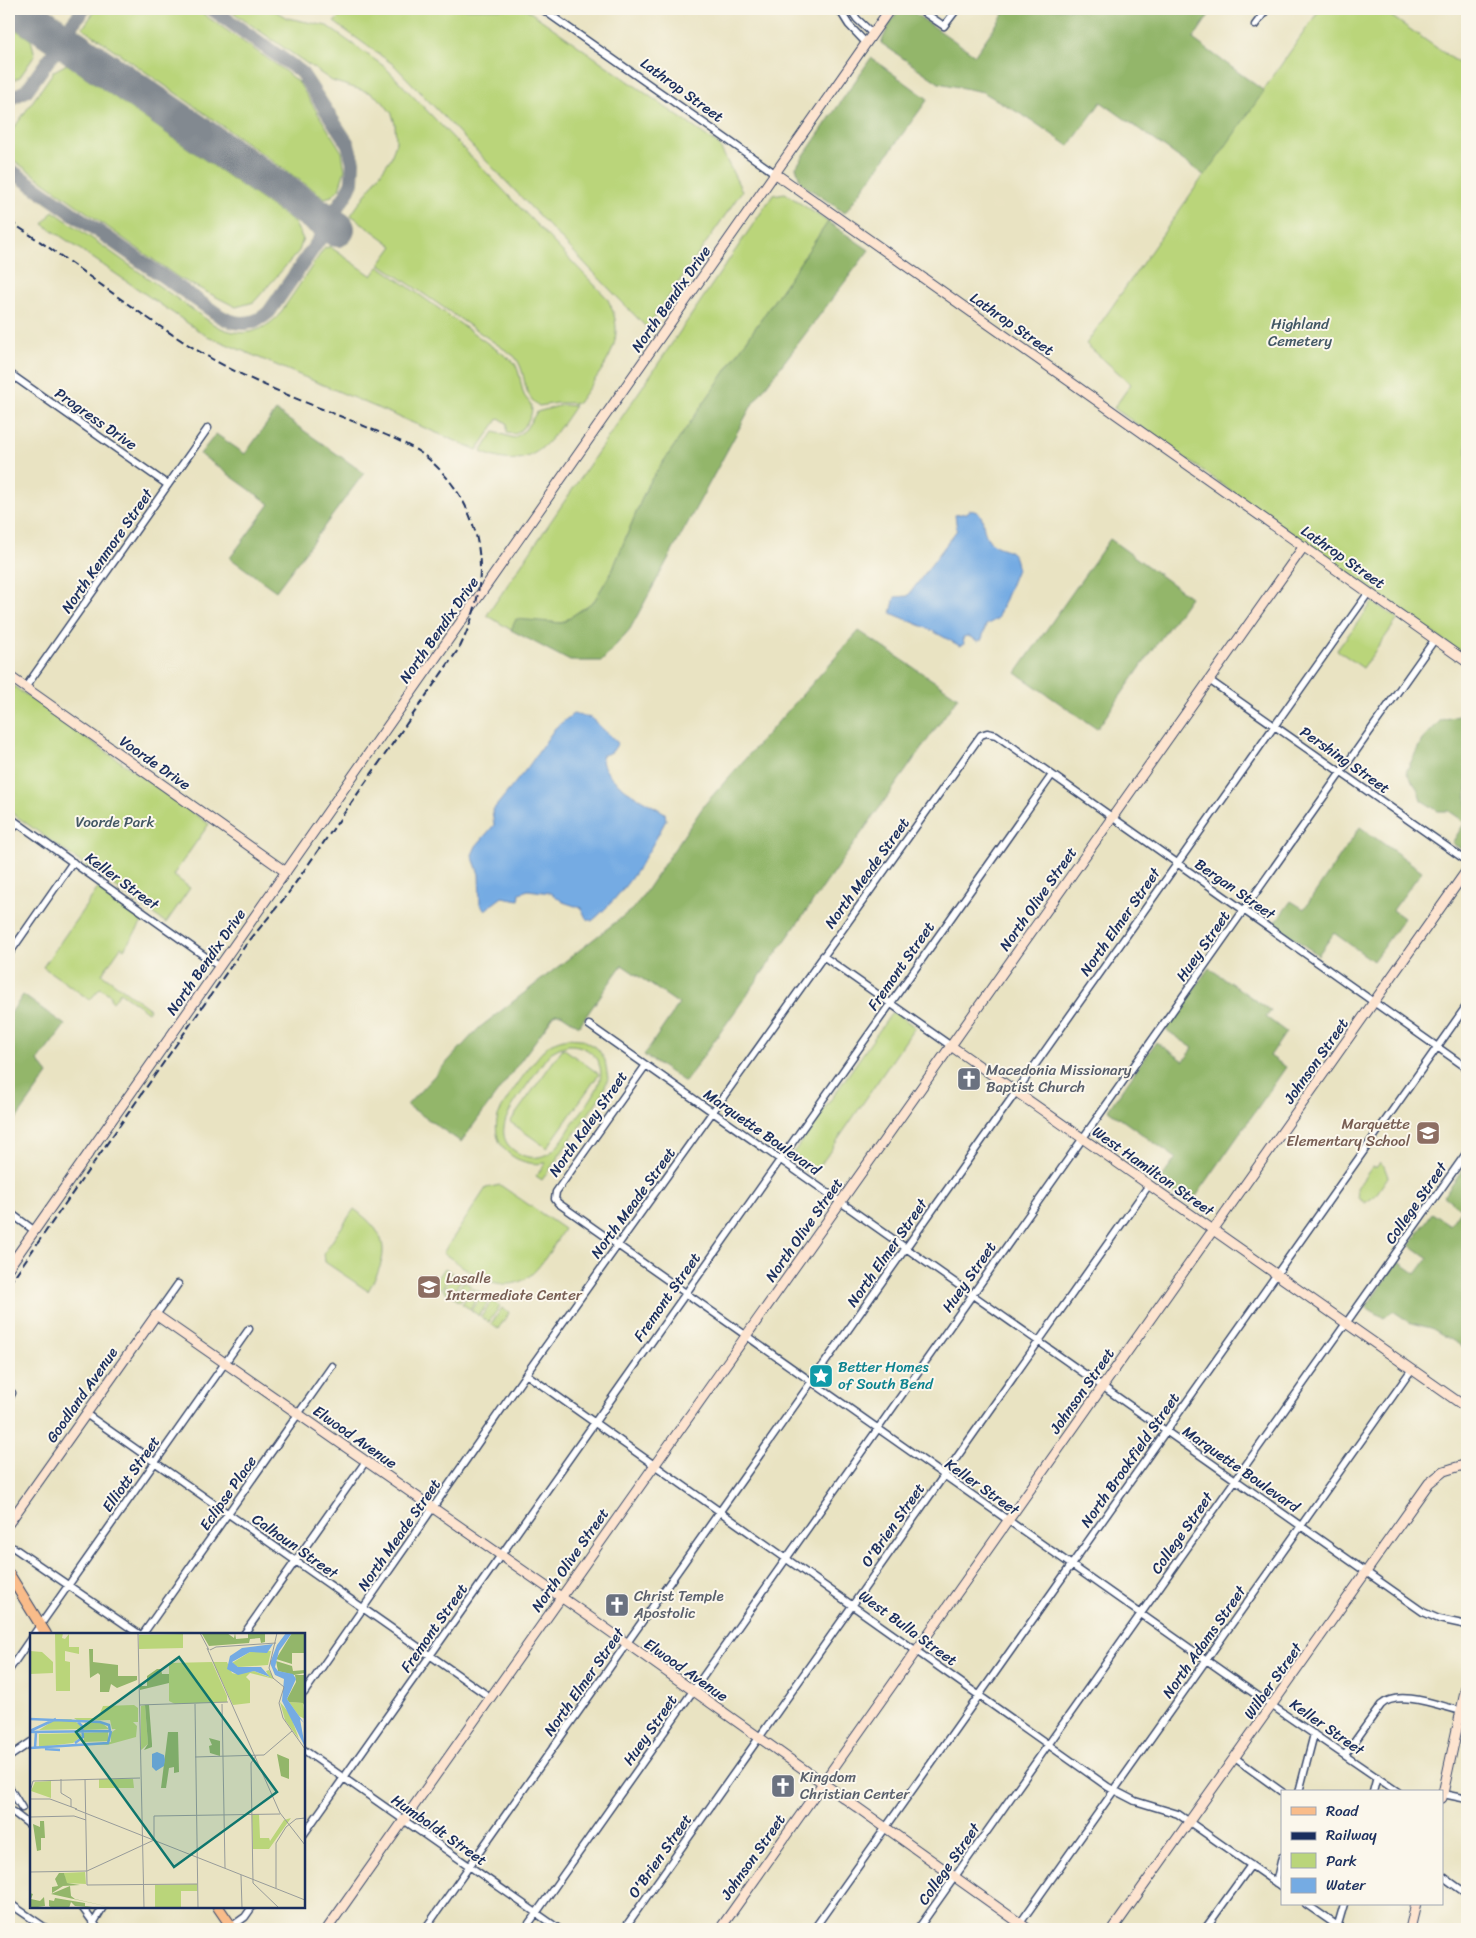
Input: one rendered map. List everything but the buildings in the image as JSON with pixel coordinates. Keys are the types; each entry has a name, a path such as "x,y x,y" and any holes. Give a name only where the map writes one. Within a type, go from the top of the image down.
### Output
{"main road":[{"path":"9,1574 40,1631"},
{"path":"219,1908 232,1928"}],"street":[{"name":"Lathrop Street","path":"542,9 1467,662"},
{"path":"839,9 849,26 866,43"},
{"path":"850,9 857,19 873,34"},
{"name":"North Bendix Drive","path":"9,1267 890,9"},
{"path":"919,9 944,26 956,9"},
{"path":"1255,25 1267,9"},
{"name":"Progress Drive","path":"9,373 168,485"},
{"name":"North Kenmore Street","path":"25,688 208,428"},
{"name":"North Olive Street","path":"328,1929 1304,546"},
{"name":"North Elmer Street","path":"425,1929 1369,592"},
{"name":"Huey Street","path":"525,1929 1435,639"},
{"name":"Voorde Drive","path":"9,676 286,872"},
{"name":"Pershing Street","path":"1209,680 1467,861"},
{"name":"Bergan Street","path":"987,733 996,735 1467,1068"},
{"name":"North Meade Street","path":"305,1692 526,1374 823,956 981,735 987,733"},
{"name":"Fremont Street","path":"305,1833 1052,775"},
{"name":"Keller Street","path":"9,817 220,967"},
{"path":"9,834 16,822"},
{"path":"9,954 73,862"},
{"name":"Johnson Street","path":"720,1929 1467,870"},
{"name":"West Hamilton Street","path":"823,956 1467,1408"},
{"name":"North Brookfield Street","path":"814,1929 1467,1005"},
{"name":"Marquette Boulevard","path":"589,1025 1423,1612 1439,1619 1467,1625"},
{"name":"North Kaley Street","path":"555,1199 556,1192 646,1065"},
{"name":"College Street","path":"918,1929 1467,1152"},
{"name":"O'Brien Street","path":"624,1929 1149,1185"},
{"name":"Keller Street","path":"555,1199 685,1294 1206,1660 1395,1790"},
{"path":"9,1212 35,1231"},
{"name":"Goodland Avenue","path":"9,1523 178,1284"},
{"name":"Elwood Avenue","path":"156,1315 561,1597 1021,1927"},
{"name":"Elliott Street","path":"40,1631 68,1585 249,1329"},
{"name":"Eclipse Place","path":"144,1633 332,1366"},
{"name":"North Adams Street","path":"1021,1927 1114,1790 1412,1369"},
{"name":"West Bulla Street","path":"526,1374 721,1510 1114,1790 1135,1801 1174,1812 1281,1886"},
{"name":"Calhoun Street","path":"86,1414 491,1698"},
{"path":"245,1633 366,1461"},
{"name":"Wilber Street","path":"1114,1929 1433,1479 1444,1471 1467,1464"},
{"path":"14,1548 138,1633"},
{"path":"9,1670 30,1639"},
{"path":"1444,1791 1467,1683"},
{"path":"1345,1755 1380,1705 1389,1699 1404,1698 1461,1711"},
{"path":"1300,1790 1314,1734"},
{"path":"9,1757 30,1743"},
{"name":"Humboldt Street","path":"305,1751 559,1929"},
{"path":"1235,1758 1281,1791"},
{"path":"1374,1790 1377,1777"},
{"path":"9,1787 22,1808"},
{"path":"1444,1796 1467,1799"},
{"path":"9,1809 30,1825"},
{"path":"1276,1883 1281,1860"},
{"path":"1206,1929 1251,1866"},
{"path":"1444,1877 1467,1894"},
{"path":"9,1903 47,1929"},
{"path":"1309,1906 1339,1928 1344,1906"},
{"path":"1410,1929 1416,1906"},
{"path":"83,1908 92,1926 98,1929"},
{"path":"92,1926 102,1908"},
{"path":"232,1928 245,1917 251,1908"}],"green space":[{"path":"96,9 196,9 281,68 299,83 342,152 345,170 339,189 332,196 325,198 83,28"},
{"path":"228,9 272,9 287,18 327,26 385,67 607,298 614,314 615,341 604,366 578,403 557,403 539,406 533,401 526,389 519,362 514,356 380,264 393,246 351,215 391,158 396,142 395,124 392,114 382,101 371,93 332,81"},
{"path":"348,9 526,9 719,145 742,191 647,328 394,65 334,22"},
{"path":"900,9 908,9 975,55 1007,9 1213,9 1193,39 1264,91 1205,176 1101,102 1069,146 1031,120 983,92 939,83 881,43 890,23"},
{"name":"Highland Cemetery","path":"1320,9 1381,9 1467,69 1467,657 1114,408 1131,384 1086,344"},
{"path":"9,25 31,40 35,55 20,77 9,82"},
{"path":"871,58 928,99 845,213 801,183 796,167"},
{"path":"67,64 294,222 303,239 299,251 254,302 236,307 179,278 9,157 9,135 54,71"},
{"path":"785,193 828,222 648,484 612,571 594,601 562,623 517,620 511,630 487,615 773,195"},
{"path":"53,211 213,324 239,333 264,327 279,315 325,247 328,248 329,246 372,276 379,266 514,362 524,394 531,405 530,418 525,426 515,434 507,433 507,423 499,418 477,450 205,335 43,224"},
{"path":"828,222 869,250 753,403 630,629 602,661 570,661 511,630 516,619 562,623 594,601 612,571 648,484"},
{"path":"562,405 575,406 547,443 537,452 526,457 513,459 498,458 481,452 494,432 514,438 525,430 537,412"},
{"path":"276,411 364,473 276,591 230,558 270,504 200,454 216,434 245,454"},
{"path":"1110,539 1190,597 1097,729 1016,673"},
{"path":"1373,602 1398,619 1363,668 1337,650"},
{"path":"859,631 958,697 685,1082 644,1055 679,1004 622,965 579,1026 561,1014 555,1014 461,1142 407,1105 479,1028 635,907 705,804"},
{"name":"Voorde Park","path":"9,683 209,824 173,875 190,888 166,923 9,811"},
{"path":"1467,714 1467,853 1452,843 1465,822 1449,811 1438,811 1421,800 1418,790 1406,772 1422,740 1441,720"},
{"path":"1360,827 1422,871 1393,910 1404,918 1373,961 1334,933 1318,955 1274,924 1291,901 1304,909"},
{"path":"99,887 142,917 143,921 124,949 121,947 102,974 150,1009 148,1012 120,992 113,1002 110,999 112,996 100,988 90,1000 43,967"},
{"path":"1209,968 1271,1011 1266,1017 1286,1032 1270,1056 1286,1067 1190,1205 1158,1183 1176,1158 1108,1110 1156,1042 1184,1061 1193,1048 1165,1029"},
{"path":"23,995 65,1025 38,1061 48,1074 12,1125 9,1123 9,1016"},
{"path":"893,1011 915,1027 813,1176 789,1159"},
{"path":"568,1038 581,1039 598,1049 605,1060 608,1079 601,1096 542,1180 536,1176 546,1163 525,1162 508,1153 502,1146 496,1127 498,1116 530,1067 545,1049 550,1044","holes":["572,1045 588,1050 599,1063 601,1072 596,1090 555,1149 540,1157 522,1155 511,1148 505,1140 504,1131 510,1111 550,1053 559,1048"]},
{"path":"563,1048 599,1074 547,1148 510,1122"},
{"path":"1380,1162 1384,1166 1388,1177 1375,1196 1365,1203 1358,1198 1357,1188 1372,1167 1377,1167"},
{"path":"1467,1164 1467,1349 1431,1328 1411,1323 1393,1311 1384,1318 1366,1307 1398,1261 1416,1274 1428,1258 1410,1245 1432,1213 1450,1225 1461,1209 1444,1196"},
{"path":"500,1185 564,1229 535,1271 524,1280 512,1284 500,1284 476,1275 443,1253 486,1188"},
{"path":"354,1209 366,1218 374,1228 383,1246 380,1266 368,1291 325,1262 324,1253"},
{"path":"445,1268 453,1273 441,1289 434,1284"},
{"path":"454,1274 462,1279 451,1295 443,1290"},
{"path":"464,1281 471,1286 460,1302 453,1297"},
{"path":"473,1288 481,1293 470,1309 462,1304"},
{"path":"483,1294 490,1299 479,1316 471,1310"},
{"path":"492,1301 500,1306 489,1322 481,1317"},
{"path":"502,1308 509,1313 498,1329 491,1324"}],"water":[{"path":"969,510 979,513 987,537 991,542 1010,551 1016,560 1017,569 997,619 986,625 982,639 978,641 968,636 963,637 964,644 960,646 929,629 891,613 895,597 908,596 957,530 955,515 967,513"},
{"path":"573,714 591,718 618,743 612,752 601,756 609,775 637,797 665,813 666,820 651,848 625,887 592,921 586,918 581,908 563,902 551,893 528,890 520,893 519,900 502,897 485,910 480,904 479,874 472,855 476,846 494,825 492,811 528,767 555,728"}],"taxiway":[{"path":"45,28 67,30 84,9"},
{"path":"212,9 301,72 348,144 353,162 352,182 346,195 327,222"},
{"path":"9,99 26,91 55,51 54,41 45,28"},
{"path":"9,169 220,316 233,322 251,322 269,312 330,224"}],"runway":[{"path":"18,9 337,229"}],"railway":[{"path":"9,221 160,326 212,359 265,385 392,438 425,456 444,475 466,507 475,532 480,558 477,597 466,635 460,647 287,895 245,946 9,1284"}],"place":[{"name":"Macedonia Missionary Baptist Church","path":"969,1079"},
{"name":"Marquette Elementary School","path":"1428,1133"},
{"name":"Lasalle Intermediate Center","path":"429,1287"},
{"name":"Better Homes of South Bend","path":"821,1376"},
{"name":"Christ Temple Apostolic","path":"617,1605"},
{"name":"Kingdom Christian Center","path":"783,1786"}]}
